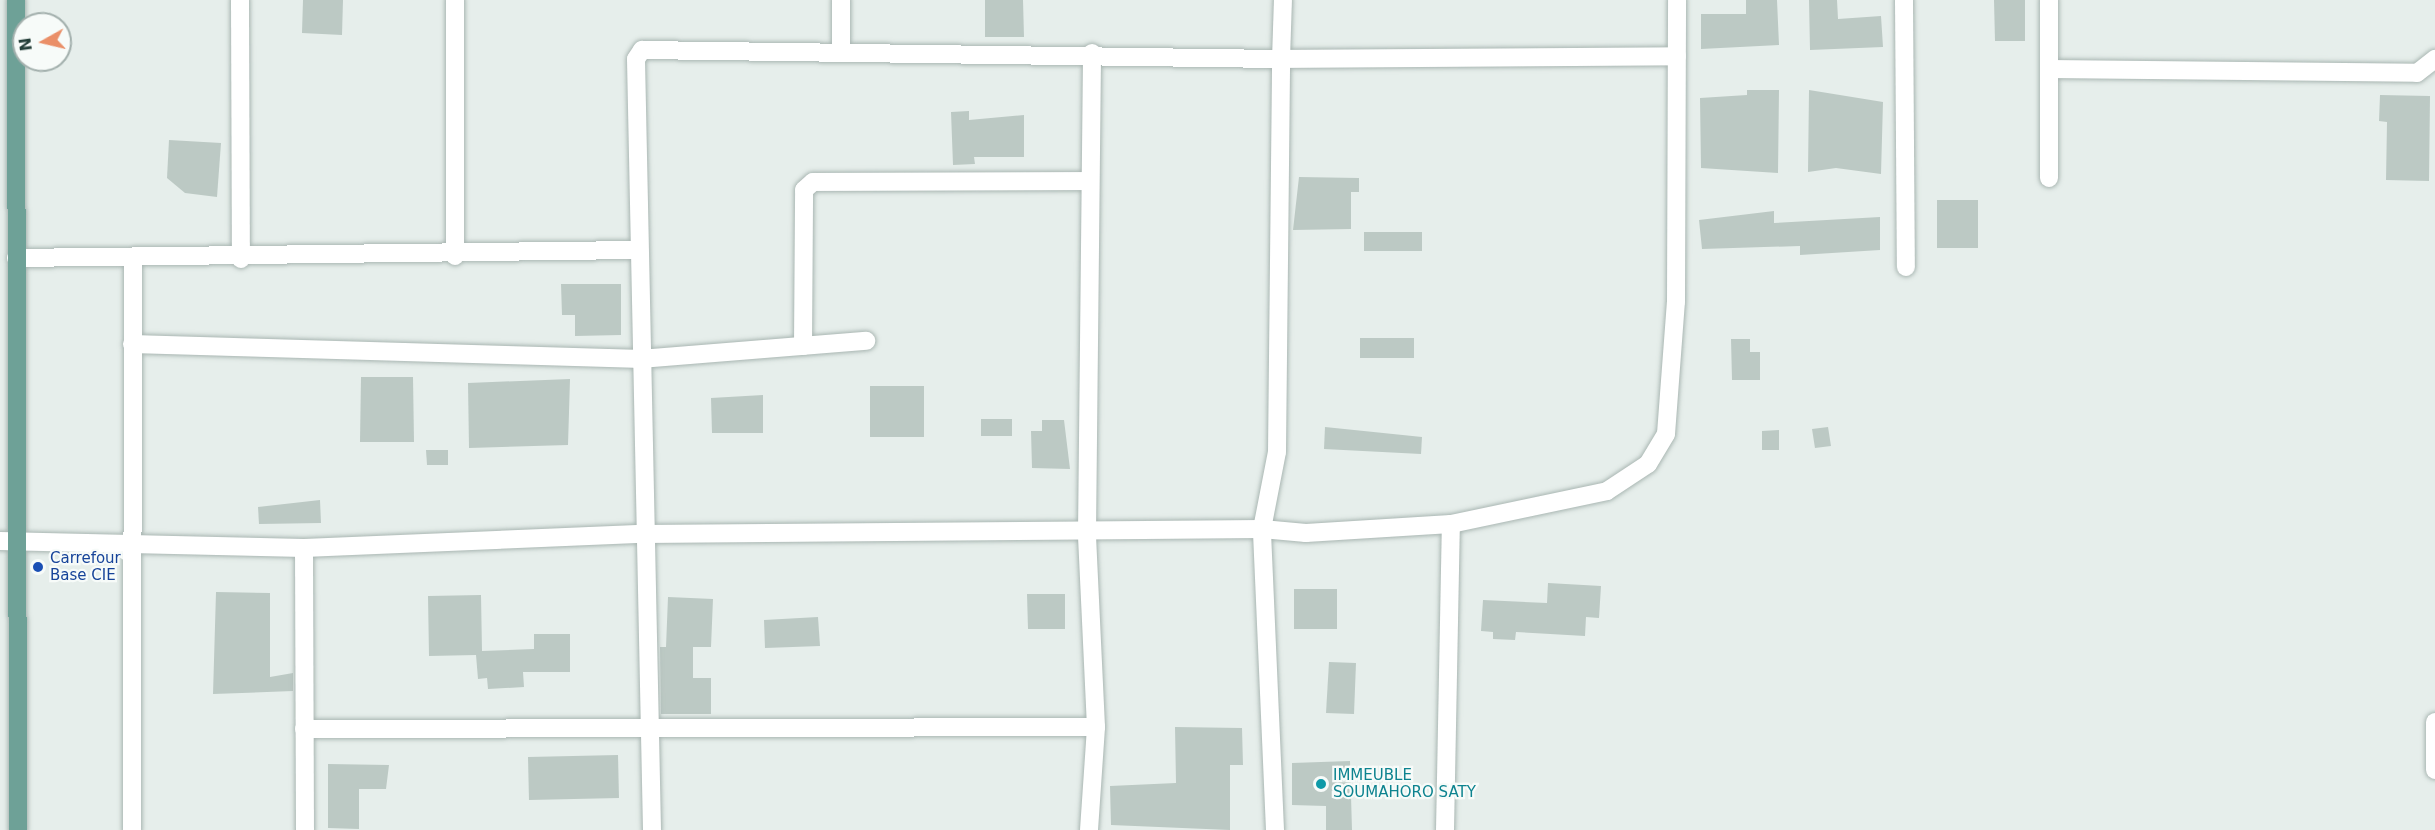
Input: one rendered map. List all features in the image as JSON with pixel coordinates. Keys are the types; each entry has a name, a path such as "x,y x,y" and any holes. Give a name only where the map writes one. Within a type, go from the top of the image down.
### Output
{"main road":[{"path":"16,0 16,258 7,542 18,830"}],"street":[{"path":"240,0 241,259"},
{"path":"455,0 455,256"},
{"path":"841,0 841,50"},
{"path":"1275,830 1262,529 1277,452 1283,0"},
{"path":"7,542 304,548 643,534 1087,534 1262,529 1306,533 1451,524 1607,491 1627,482 1648,464 1666,434 1676,302 1677,0"},
{"path":"1904,0 1906,267"},
{"path":"2049,0 2049,178"},
{"path":"652,830 643,534 638,250 636,59 642,50 1092,53 1281,59 1677,56"},
{"path":"1089,830 1096,727 1087,534 1092,53"},
{"path":"2049,69 2417,73 2435,59"},
{"path":"803,346 804,190 813,182 1090,182"},
{"path":"16,258 241,259 455,256 638,250"},
{"path":"132,830 129,545 133,259"},
{"path":"132,344 640,359 866,341"},
{"path":"1445,830 1451,524"},
{"path":"304,548 305,830"},
{"path":"2435,722 2435,770"},
{"path":"304,729 649,726 1096,727"}],"building":[{"path":"303,0 343,0 342,35 302,33"},
{"path":"985,0 1023,0 1024,37 985,37"},
{"path":"1746,0 1777,0 1779,45 1701,49 1701,14 1746,14"},
{"path":"1809,0 1837,0 1838,19 1881,16 1883,47 1810,50"},
{"path":"1994,0 2025,0 2025,41 1995,41"},
{"path":"1747,90 1779,90 1778,173 1701,168 1700,98 1747,95"},
{"path":"1809,90 1883,102 1881,174 1836,168 1808,172"},
{"path":"2380,95 2430,96 2429,181 2386,180 2387,122 2379,121"},
{"path":"969,111 969,120 1024,115 1024,157 974,157 975,164 953,165 951,112"},
{"path":"169,140 221,143 217,197 185,193 167,178"},
{"path":"1299,177 1359,178 1359,192 1351,192 1351,229 1293,230"},
{"path":"1937,200 1978,200 1978,248 1937,248"},
{"path":"1774,211 1774,223 1880,217 1880,250 1800,255 1800,246 1702,249 1699,220"},
{"path":"1364,232 1422,232 1422,251 1364,251"},
{"path":"561,284 621,284 621,335 575,336 575,315 562,315"},
{"path":"1360,338 1414,338 1414,358 1360,358"},
{"path":"1731,339 1750,339 1750,352 1760,352 1760,380 1732,380"},
{"path":"361,377 413,377 414,442 360,442"},
{"path":"570,379 568,445 469,448 468,383"},
{"path":"870,386 924,386 924,437 870,437"},
{"path":"763,395 763,433 712,433 711,398"},
{"path":"981,419 1012,419 1012,436 981,436"},
{"path":"1042,420 1064,420 1070,469 1032,468 1031,431 1042,431"},
{"path":"1325,427 1422,437 1421,454 1324,449"},
{"path":"1828,427 1831,446 1815,448 1812,429"},
{"path":"1779,430 1779,450 1762,450 1762,431"},
{"path":"426,450 448,450 448,465 427,465"},
{"path":"320,500 321,523 259,524 258,507"},
{"path":"1548,583 1601,586 1599,618 1586,617 1585,636 1516,632 1515,640 1493,639 1493,632 1481,631 1483,600 1547,603"},
{"path":"1294,589 1337,589 1337,629 1294,629"},
{"path":"216,592 270,593 270,677 293,673 293,691 213,694"},
{"path":"1027,594 1065,594 1065,629 1028,629"},
{"path":"481,595 482,651 534,649 534,634 570,634 570,672 523,672 524,687 488,689 487,678 478,679 476,655 429,656 428,596"},
{"path":"668,597 713,599 711,647 693,647 693,678 711,678 711,714 661,714 660,647 666,647"},
{"path":"818,617 820,646 765,648 764,620"},
{"path":"1329,662 1356,663 1354,714 1326,713"},
{"path":"1175,727 1242,728 1243,765 1230,765 1230,830 1111,825 1110,786 1176,783"},
{"path":"618,755 619,798 529,800 528,757"},
{"name":"IMMEUBLE SOUMAHORO SATY","path":"1350,761 1352,830 1326,830 1326,806 1292,805 1292,763"},
{"path":"328,764 389,765 386,789 359,789 359,829 328,828"}],"place":[{"name":"Carrefour Base CIE","path":"38,567"},
{"name":"IMMEUBLE SOUMAHORO SATY","path":"1321,784"}]}
